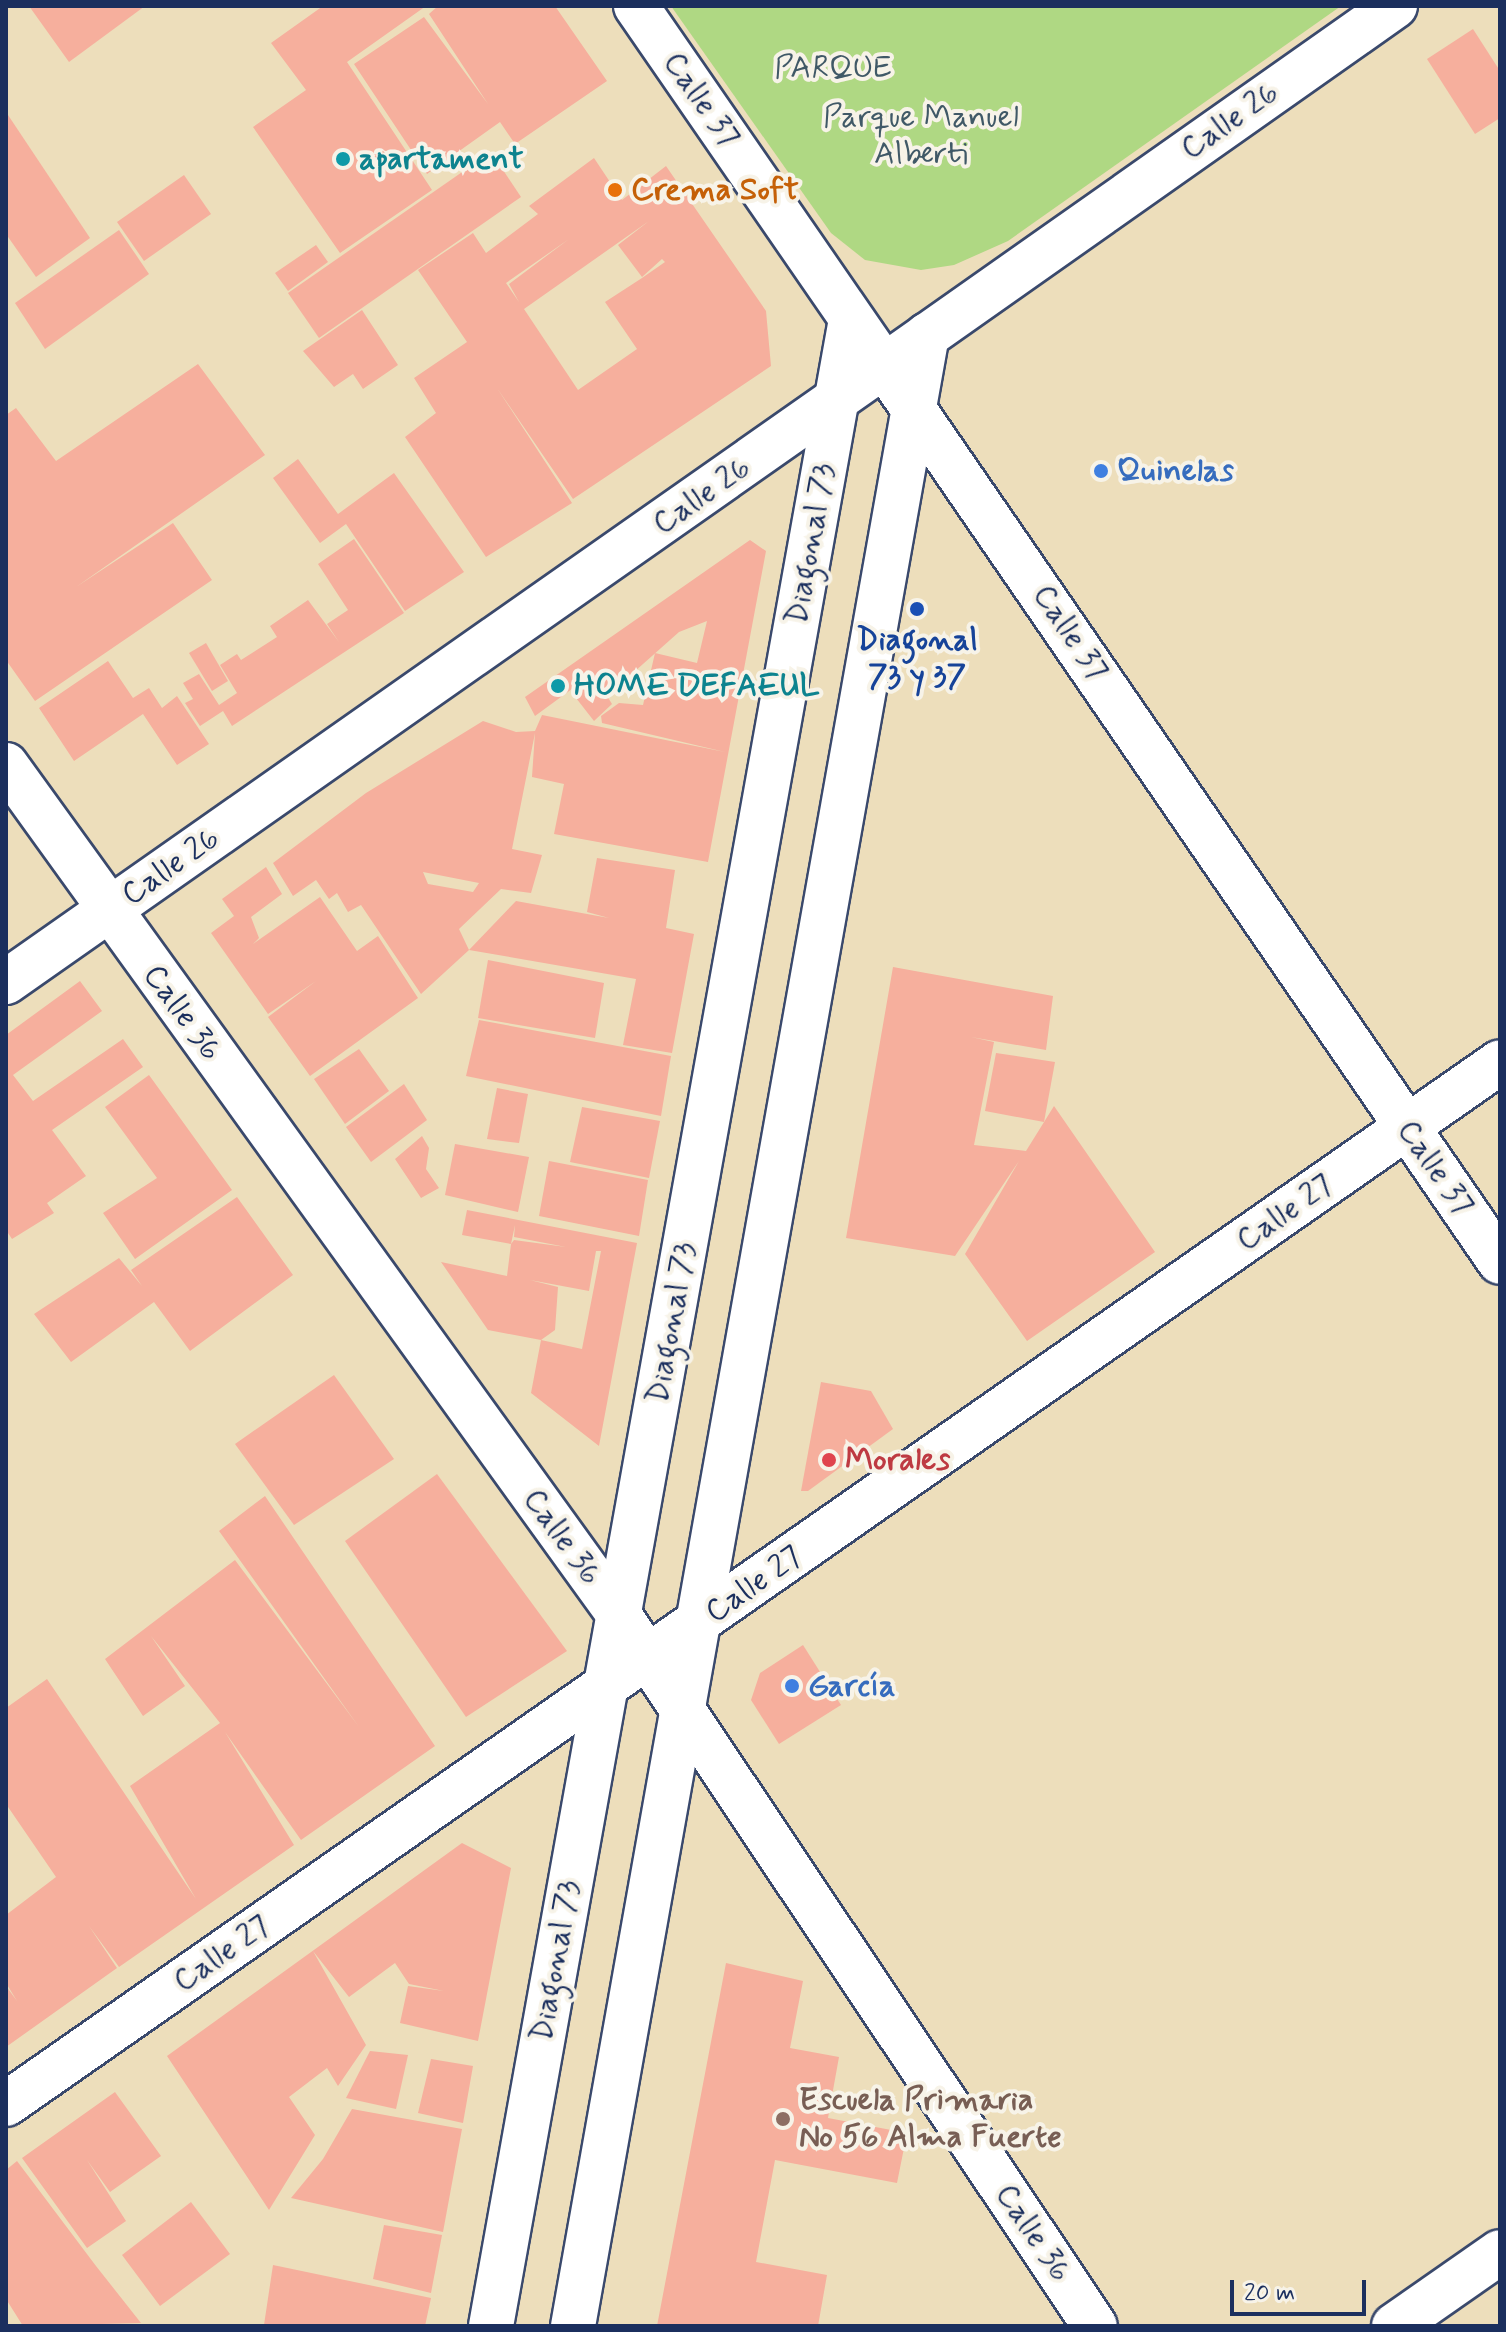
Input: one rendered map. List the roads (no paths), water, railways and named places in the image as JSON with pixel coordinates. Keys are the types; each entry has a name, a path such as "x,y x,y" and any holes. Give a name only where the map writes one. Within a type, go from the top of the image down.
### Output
{"street":[{"name":"Calle 37","path":"636,6 1500,1262"},
{"name":"Calle 26","path":"6,982 1395,6"},
{"name":"Diagonal 73","path":"491,2326 851,320"},
{"path":"573,2326 927,335"},
{"name":"Calle 36","path":"6,765 107,911 620,1616 1095,2326"},
{"name":"Calle 27","path":"6,2104 697,1625 1500,1062"},
{"path":"1394,2326 1500,2252"}],"place":[{"name":"apartament","path":"343,159"},
{"name":"Crema Soft","path":"615,190"},
{"name":"Quinelas","path":"1101,471"},
{"name":"Diagonal 73 y 37","path":"917,609"},
{"name":"HOME DEFAEUL","path":"558,686"},
{"name":"Morales","path":"829,1460"},
{"name":"García","path":"792,1686"},
{"name":"Escuela Primaria No 56 Alma Fuerte","path":"783,2119"}],"park label":[{"name":"PARQUE","path":"833,68"},
{"name":"Parque Manuel Alberti","path":"921,136"}]}
